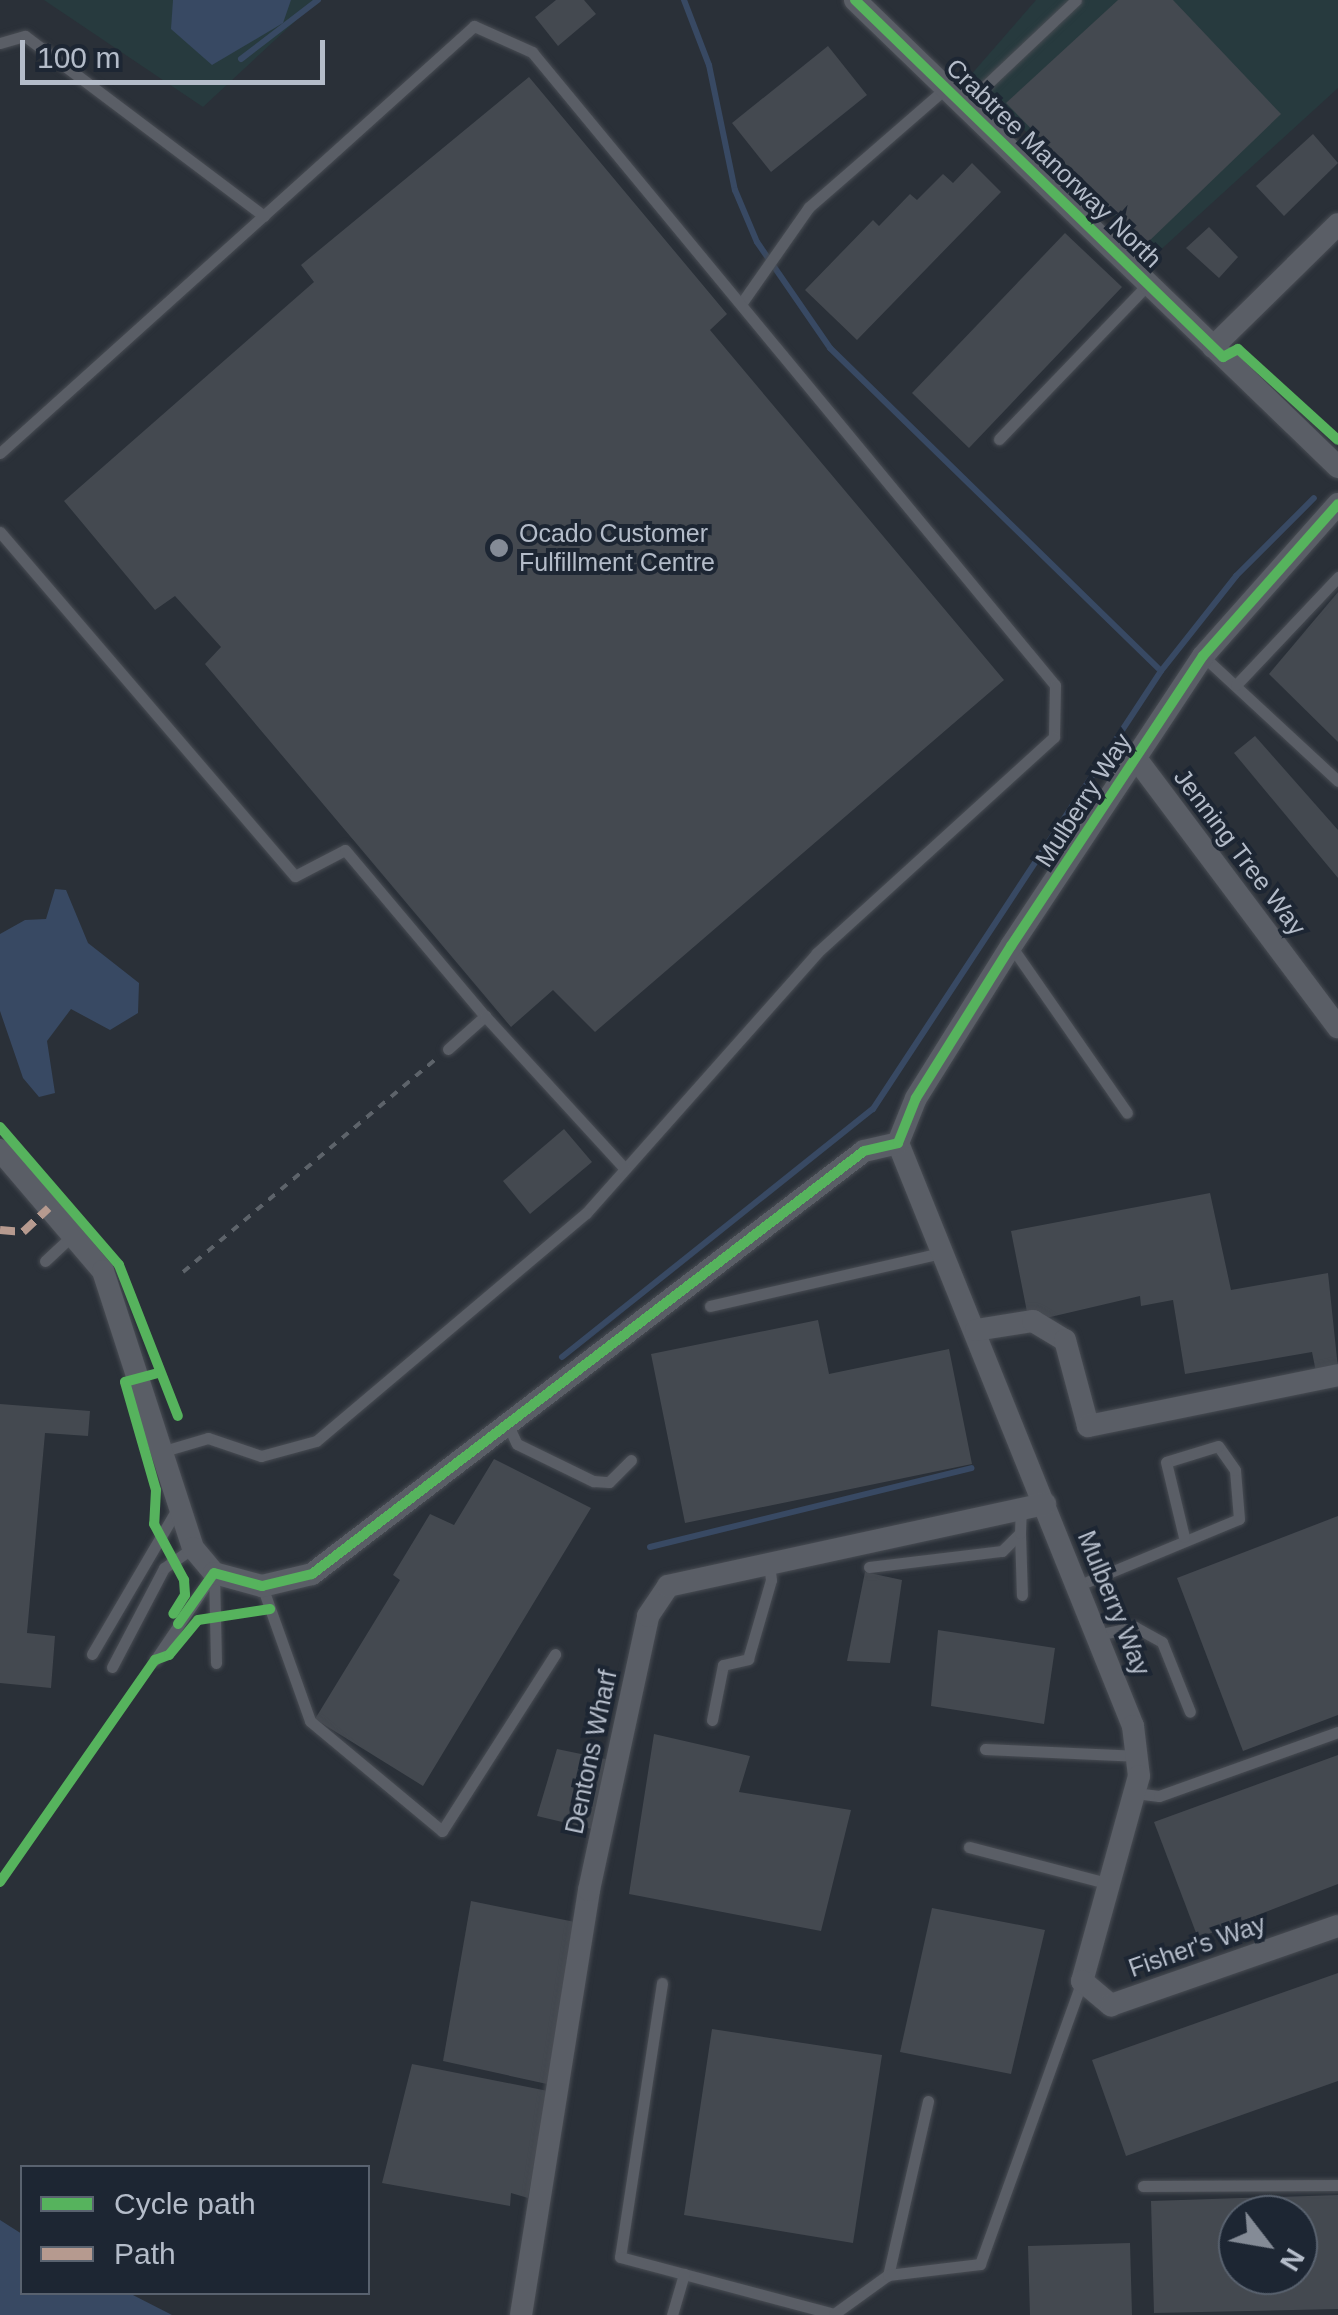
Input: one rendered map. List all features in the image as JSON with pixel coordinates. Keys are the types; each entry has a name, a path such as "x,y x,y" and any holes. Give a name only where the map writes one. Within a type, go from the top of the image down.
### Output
{"street":[{"name":"Crabtree Manorway North","path":"855,0 948,86 1338,469 1338,502"},
{"path":"1213,347 1338,224"},
{"name":"Mulberry Way","path":"1082,1980 1135,1793 1140,1756 1097,1635 898,1143 916,1098 1010,946 1203,656 1338,502"},
{"name":"Jenning Tree Way","path":"1135,757 1338,1027"},
{"path":"0,1150 73,1235 115,1297 193,1548 214,1573 262,1586 312,1574 507,1422 576,1378 864,1151 898,1143"},
{"path":"976,1330 1032,1321 1065,1340 1088,1426 1338,1374"},
{"name":"Dentons Wharf","path":"521,2315 590,1890 648,1616 668,1586 769,1564 1020,1521 1045,1504"},
{"name":"Fisher's Way","path":"1082,1980 1111,2005 1338,1926"}],"lane":[{"path":"966,104 1076,0"},
{"path":"0,453 474,26 532,52 1055,684 1054,737 817,953 586,1213 316,1440 260,1456 208,1438 164,1451"},
{"path":"0,42 25,36 264,216"},
{"path":"741,304 809,207 948,86"},
{"path":"999,439 1149,284"},
{"path":"0,532 295,876 346,850 485,1016 625,1169"},
{"path":"1236,685 1338,577"},
{"path":"1203,656 1338,781"},
{"path":"1010,946 1127,1113"},
{"path":"448,1050 485,1016"},
{"path":"45,1261 73,1235"},
{"path":"710,1306 945,1252"},
{"path":"507,1422 517,1444 593,1482 610,1482 631,1460"},
{"path":"1077,1586 1184,1536 1234,1523 1243,1509 1235,1470 1218,1446 1166,1462 1184,1536"},
{"path":"92,1654 178,1509"},
{"path":"870,1567 1002,1550 1020,1521"},
{"path":"1020,1521 1022,1595"},
{"path":"112,1667 164,1568 193,1548"},
{"path":"712,1720 723,1665 748,1659 771,1580 769,1564"},
{"path":"154,1660 214,1573"},
{"path":"214,1573 216,1663"},
{"path":"262,1586 310,1721 442,1831 555,1654"},
{"path":"1097,1635 1135,1627 1162,1642 1190,1712"},
{"path":"1135,1793 1159,1796 1338,1732"},
{"path":"985,1749 1140,1756"},
{"path":"969,1847 1111,1884"},
{"name":"Mulberry Way","path":"888,2275 980,2264 1082,1980"},
{"path":"662,1983 620,2257 834,2314 888,2275 928,2101"},
{"path":"1143,2186 1338,2184"},
{"path":"672,2315 684,2274"}],"path":[{"path":"183,1272 448,1050"}],"green space":[{"path":"44,0 318,0 203,107"},
{"path":"1036,0 1338,0 1338,88 1155,255 969,77"}],"water":[{"path":"173,0 291,0 283,23 212,65 171,29"},
{"path":"55,889 66,890 88,943 139,983 138,1013 110,1030 71,1009 47,1041 55,1093 39,1097 23,1078 0,1011 0,934 25,920 46,919"},
{"path":"0,2220 20,2233 20,2295 133,2295 172,2315 0,2315"}],"building":[{"path":"556,0 584,0 596,14 558,46 535,17"},
{"path":"1118,0 1173,0 1281,114 1145,245 1006,103"},
{"path":"828,46 867,95 771,172 732,123"},
{"name":"Ocado Customer Fulfillment Centre","path":"529,77 727,314 710,330 1004,680 595,1032 553,990 511,1027 205,664 221,647 175,596 155,610 64,501 314,282 301,265"},
{"path":"1313,134 1338,163 1284,216 1256,186"},
{"path":"972,163 1001,192 857,340 805,290 873,220 879,226 910,194 917,200 943,174 953,183"},
{"path":"1209,227 1238,257 1219,278 1186,248"},
{"path":"1065,233 1122,287 969,448 912,393"},
{"path":"1338,592 1338,742 1269,674"},
{"path":"1255,736 1338,830 1338,878 1234,753"},
{"path":"564,1129 592,1162 530,1214 503,1181"},
{"path":"1210,1193 1231,1290 1328,1273 1338,1368 1316,1372 1312,1352 1185,1374 1173,1300 1141,1306 1140,1296 1029,1322 1011,1231"},
{"path":"818,1320 829,1374 949,1349 972,1464 685,1523 651,1354"},
{"path":"0,1404 90,1411 88,1436 45,1433 27,1633 55,1636 51,1688 0,1683"},
{"path":"494,1459 591,1508 423,1786 315,1719 400,1580 393,1575 430,1514 454,1525"},
{"path":"1338,1516 1338,1715 1243,1751 1177,1578"},
{"path":"865,1572 902,1580 890,1663 847,1661"},
{"path":"938,1630 1055,1648 1044,1724 931,1706"},
{"path":"654,1734 750,1756 739,1792 851,1810 821,1931 629,1894"},
{"path":"557,1749 610,1760 596,1830 537,1816"},
{"path":"1338,1755 1338,1884 1198,1938 1154,1822"},
{"path":"471,1901 575,1922 547,2084 443,2061"},
{"path":"932,1908 1045,1930 1011,2074 900,2052"},
{"path":"1338,1973 1338,2081 1126,2156 1092,2060"},
{"path":"712,2029 882,2055 853,2243 684,2215"},
{"path":"412,2064 548,2091 528,2198 511,2193 510,2206 382,2183"},
{"path":"1338,2195 1338,2309 1154,2313 1151,2201 1218,2199 1218,2295 1318,2295 1318,2196"},
{"path":"1130,2243 1132,2315 1030,2315 1028,2246"}],"waterway":[{"path":"241,59 318,0"},
{"path":"684,0 709,65 735,190 757,242 830,348 1161,671"},
{"path":"562,1357 873,1109 1161,671 1236,576 1314,498"},
{"path":"650,1547 971,1468"}],"marked path":[{"path":"0,1230 23,1232 49,1208"}],"cycle path":[{"path":"855,0 1223,357 1238,349 1338,440"},
{"path":"178,1624 214,1573 262,1586 312,1574 864,1151 898,1143 916,1098 1011,946 1203,656 1338,504"},
{"path":"0,1127 119,1265 178,1416"},
{"path":"158,1373 125,1382 156,1490 154,1524 184,1580 185,1595 173,1614"},
{"path":"0,1882 155,1660 169,1655 198,1620 270,1609"}],"place":[{"name":"Ocado Customer Fulfillment Centre","path":"499,548"}]}
